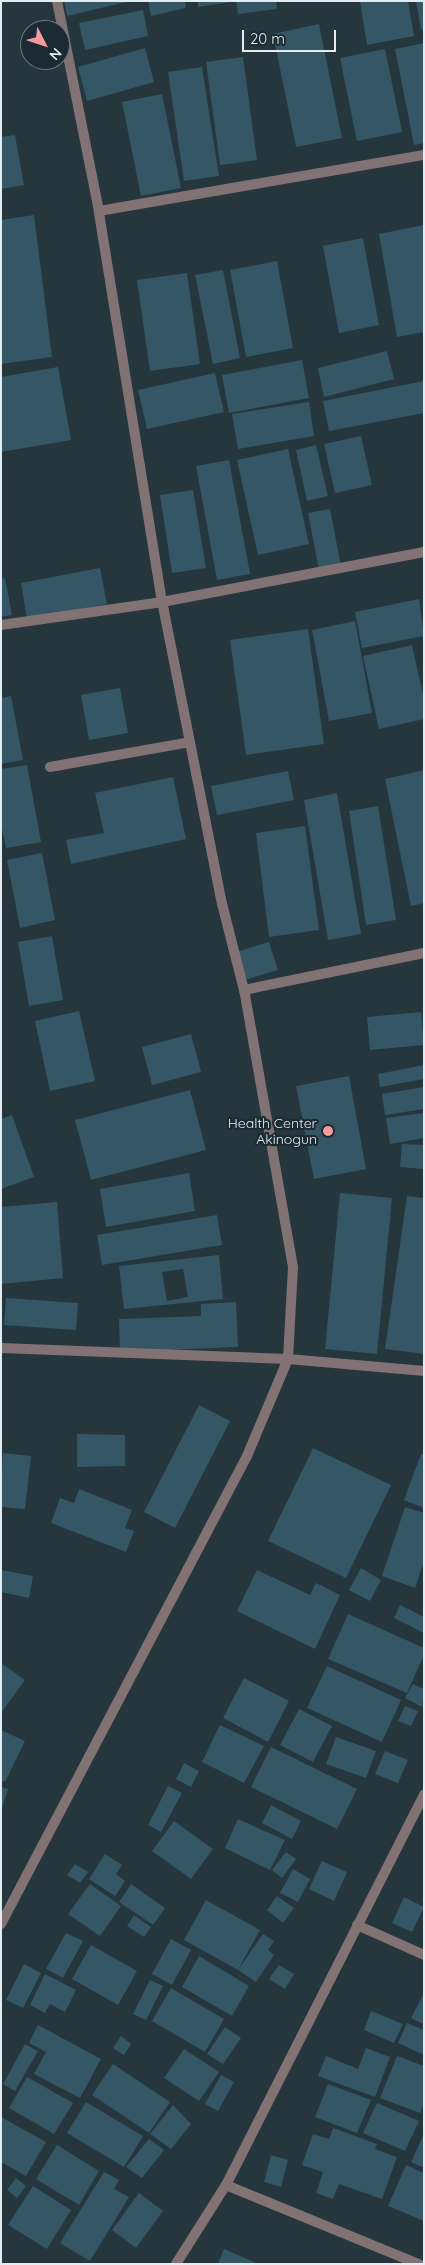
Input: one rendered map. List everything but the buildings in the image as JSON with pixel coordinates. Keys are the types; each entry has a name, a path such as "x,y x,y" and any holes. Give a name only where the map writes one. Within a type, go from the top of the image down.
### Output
{"street":[{"path":"1,1924 247,1456 288,1359 293,1267 244,990 222,904 162,602 100,211 57,1"},
{"path":"100,211 424,155"},
{"path":"1,625 162,602 424,552"},
{"path":"50,767 190,742"},
{"path":"244,990 424,953"},
{"path":"1,1348 288,1359 424,1371"},
{"path":"176,2264 226,2185 424,1794"},
{"path":"357,1924 424,1955"},
{"path":"226,2185 419,2264"}],"place":[{"name":"Health Center Akinogun","path":"328,1131"}]}
